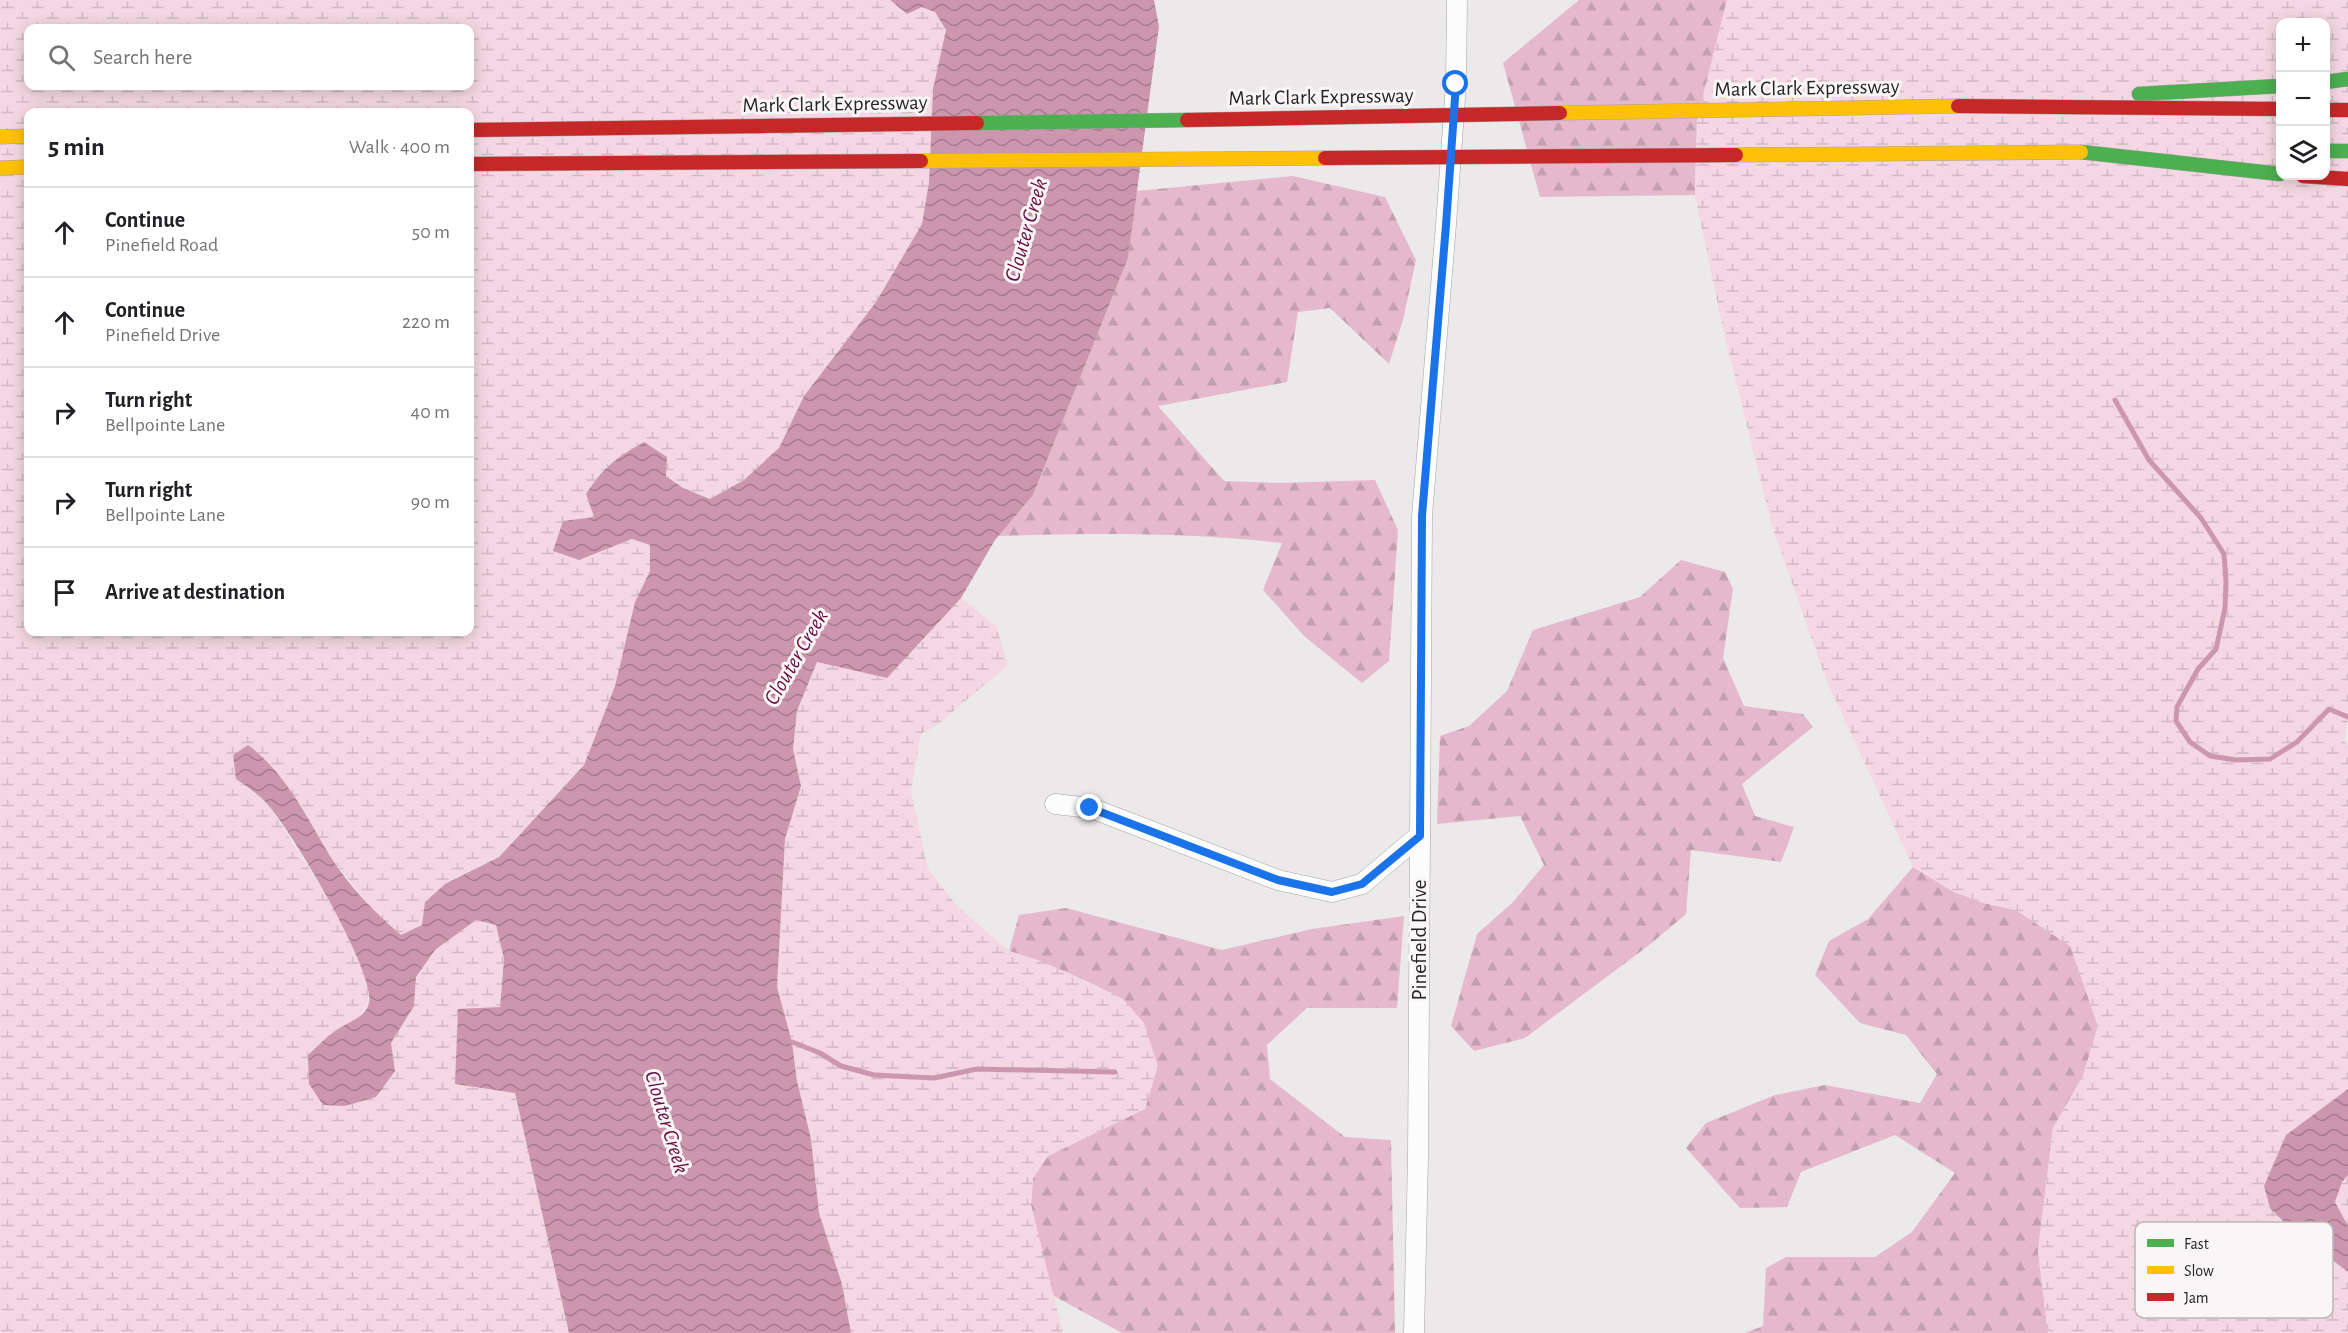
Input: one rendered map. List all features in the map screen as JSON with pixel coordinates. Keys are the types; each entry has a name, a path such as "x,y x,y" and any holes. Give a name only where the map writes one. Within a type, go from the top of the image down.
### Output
{"highway":[{"path":"2330,82 2348,80"},
{"path":"1945,106 2276,86"},
{"name":"Mark Clark Expressway","path":"474,130 1198,120 1945,106 2276,109"},
{"path":"2330,110 2348,110"},
{"path":"0,137 24,136"},
{"path":"2330,151 2348,151"},
{"path":"474,164 2210,152"},
{"path":"2081,153 2276,174"},
{"path":"0,168 24,168"},
{"path":"2330,178 2348,179"}],"street":[{"name":"Pinefield Drive","path":"1414,1333 1422,516 1456,84 1457,0"},
{"path":"1055,804 1090,808 1278,880 1332,892 1362,884 1420,836"}],"green space":[{"path":"0,0 890,0 907,14 922,7 936,12 946,30 933,89 929,182 922,224 876,302 804,396 779,448 744,480 710,499 683,488 666,476 616,458 600,473 586,494 594,517 563,521 554,551 579,560 633,539 650,544 650,571 635,602 615,686 584,765 498,857 445,884 425,902 422,925 401,936 377,915 331,858 301,804 236,779 268,804 326,895 356,952 367,981 369,1003 357,1020 336,1030 395,1071 391,1043 414,1006 416,977 435,950 476,920 496,925 504,959 500,1007 456,1084 515,1093 569,1333 0,1333"},
{"path":"1579,0 1727,0 1697,120 1695,195 1540,197 1503,63"},
{"path":"1727,0 2348,0 2348,716 2344,740 2348,746 2348,1089 2286,1135 2264,1186 2270,1208 2284,1222 2135,1222 2135,1318 2333,1318 2333,1260 2348,1272 2348,1333 2048,1333 2038,1251 2053,1128 2083,1076 2098,1026 2070,946 2016,910 1984,903 1954,891 1913,867 1827,682 1772,526 1722,325 1695,195 1697,120"},
{"path":"1293,176 1385,197 1416,260 1403,320 1389,364 1330,308 1298,312 1287,382 1158,406 1224,481 1281,483 1375,480 1398,530 1389,661 1362,683 1304,636 1263,590 1282,543 1140,534 998,536 1033,495 1128,258 1136,191"},
{"path":"1681,560 1725,572 1733,589 1723,658 1744,706 1803,714 1813,727 1742,784 1755,816 1794,827 1781,862 1691,850 1686,914 1648,946 1525,1038 1474,1051 1451,1026 1477,934 1512,903 1544,865 1520,816 1437,824 1440,736 1469,726 1507,691 1533,630 1640,597"},
{"path":"961,598 996,626 1008,665 936,726 921,734 911,791 928,869 957,906 1009,951 1041,961 1124,1000 1144,1023 1158,1066 1145,1109 1048,1156 1033,1178 1031,1205 1063,1333 851,1333 842,1284 819,1213 811,1138 797,1080 792,1042 777,987 785,839 801,786 793,749 797,711 817,662 928,632"},
{"path":"1913,867 1954,892 1984,903 2016,910 2071,946 2098,1026 2083,1076 2053,1128 2038,1251 2048,1333 1745,1333 1763,1326 1766,1268 1786,1257 1875,1257 1912,1232 1955,1173 1895,1135 1801,1172 1787,1207 1740,1208 1686,1148 1706,1123 1775,1095 1825,1085 1920,1103 1937,1074 1906,1035 1860,1023 1815,975 1829,941 1868,919"},
{"path":"1066,908 1222,950 1312,929 1404,916 1397,1008 1307,1008 1267,1045 1270,1079 1345,1137 1391,1140 1395,1333 1122,1333 1052,1295 1031,1205 1033,1178 1048,1156 1144,1109 1124,1000 1068,973 1009,951 1019,915"},
{"path":"2348,1175 2348,1226 2335,1202 2342,1182"}],"water":[{"name":"Clouter Creek","path":"890,0 1154,0 1159,26 1128,258 1033,495 995,540 961,598 887,678 817,662 797,711 793,749 801,786 785,839 777,987 792,1042 797,1081 811,1139 819,1213 842,1284 851,1333 569,1333 515,1093 455,1084 458,1009 500,1007 504,959 496,925 476,920 435,950 416,977 414,1006 391,1043 395,1071 376,1097 345,1106 323,1105 309,1084 308,1055 331,1034 364,1013 369,1003 368,987 346,933 312,870 268,805 236,779 233,755 248,745 261,756 294,796 345,878 401,935 422,925 425,902 445,884 499,857 584,765 615,686 635,602 650,571 650,545 632,539 579,560 553,551 563,521 594,517 586,494 611,463 644,442 667,457 666,476 683,488 710,499 744,480 779,448 804,396 876,302 922,224 929,182 933,89 946,30 935,12 922,7 907,14"},
{"path":"2348,1089 2348,1175 2342,1182 2335,1202 2348,1226 2348,1272 2333,1260 2333,1222 2284,1222 2270,1208 2264,1186 2286,1135"}],"waterway":[{"path":"2115,400 2149,460 2201,518 2224,554 2225,608 2216,649 2198,669 2177,707 2176,721 2190,742 2210,756 2236,760 2270,759 2297,742 2329,709 2348,717"},
{"path":"792,1042 820,1053 841,1066 874,1075 934,1078 977,1069 1115,1072"}],"traffic: fast":[{"path":"2330,81 2348,79"},
{"path":"2139,94 2276,86"},
{"path":"977,123 1187,120"},
{"path":"2330,151 2348,151"},
{"path":"2081,152 2276,174"}],"traffic: slow":[{"path":"1560,113 1958,106"},
{"path":"0,137 24,136"},
{"path":"1736,155 2081,152"},
{"path":"921,161 1325,158"},
{"path":"0,168 24,167"}],"traffic: jam":[{"path":"1958,106 2276,109"},
{"path":"2330,110 2348,110"},
{"path":"1187,120 1560,113"},
{"path":"474,130 977,123"},
{"path":"1325,158 1736,155"},
{"path":"474,164 921,161"},
{"path":"2330,178 2348,179"}],"route":[{"path":"1090,808 1278,880 1332,892 1362,884 1420,836 1422,516 1456,84"}]}
